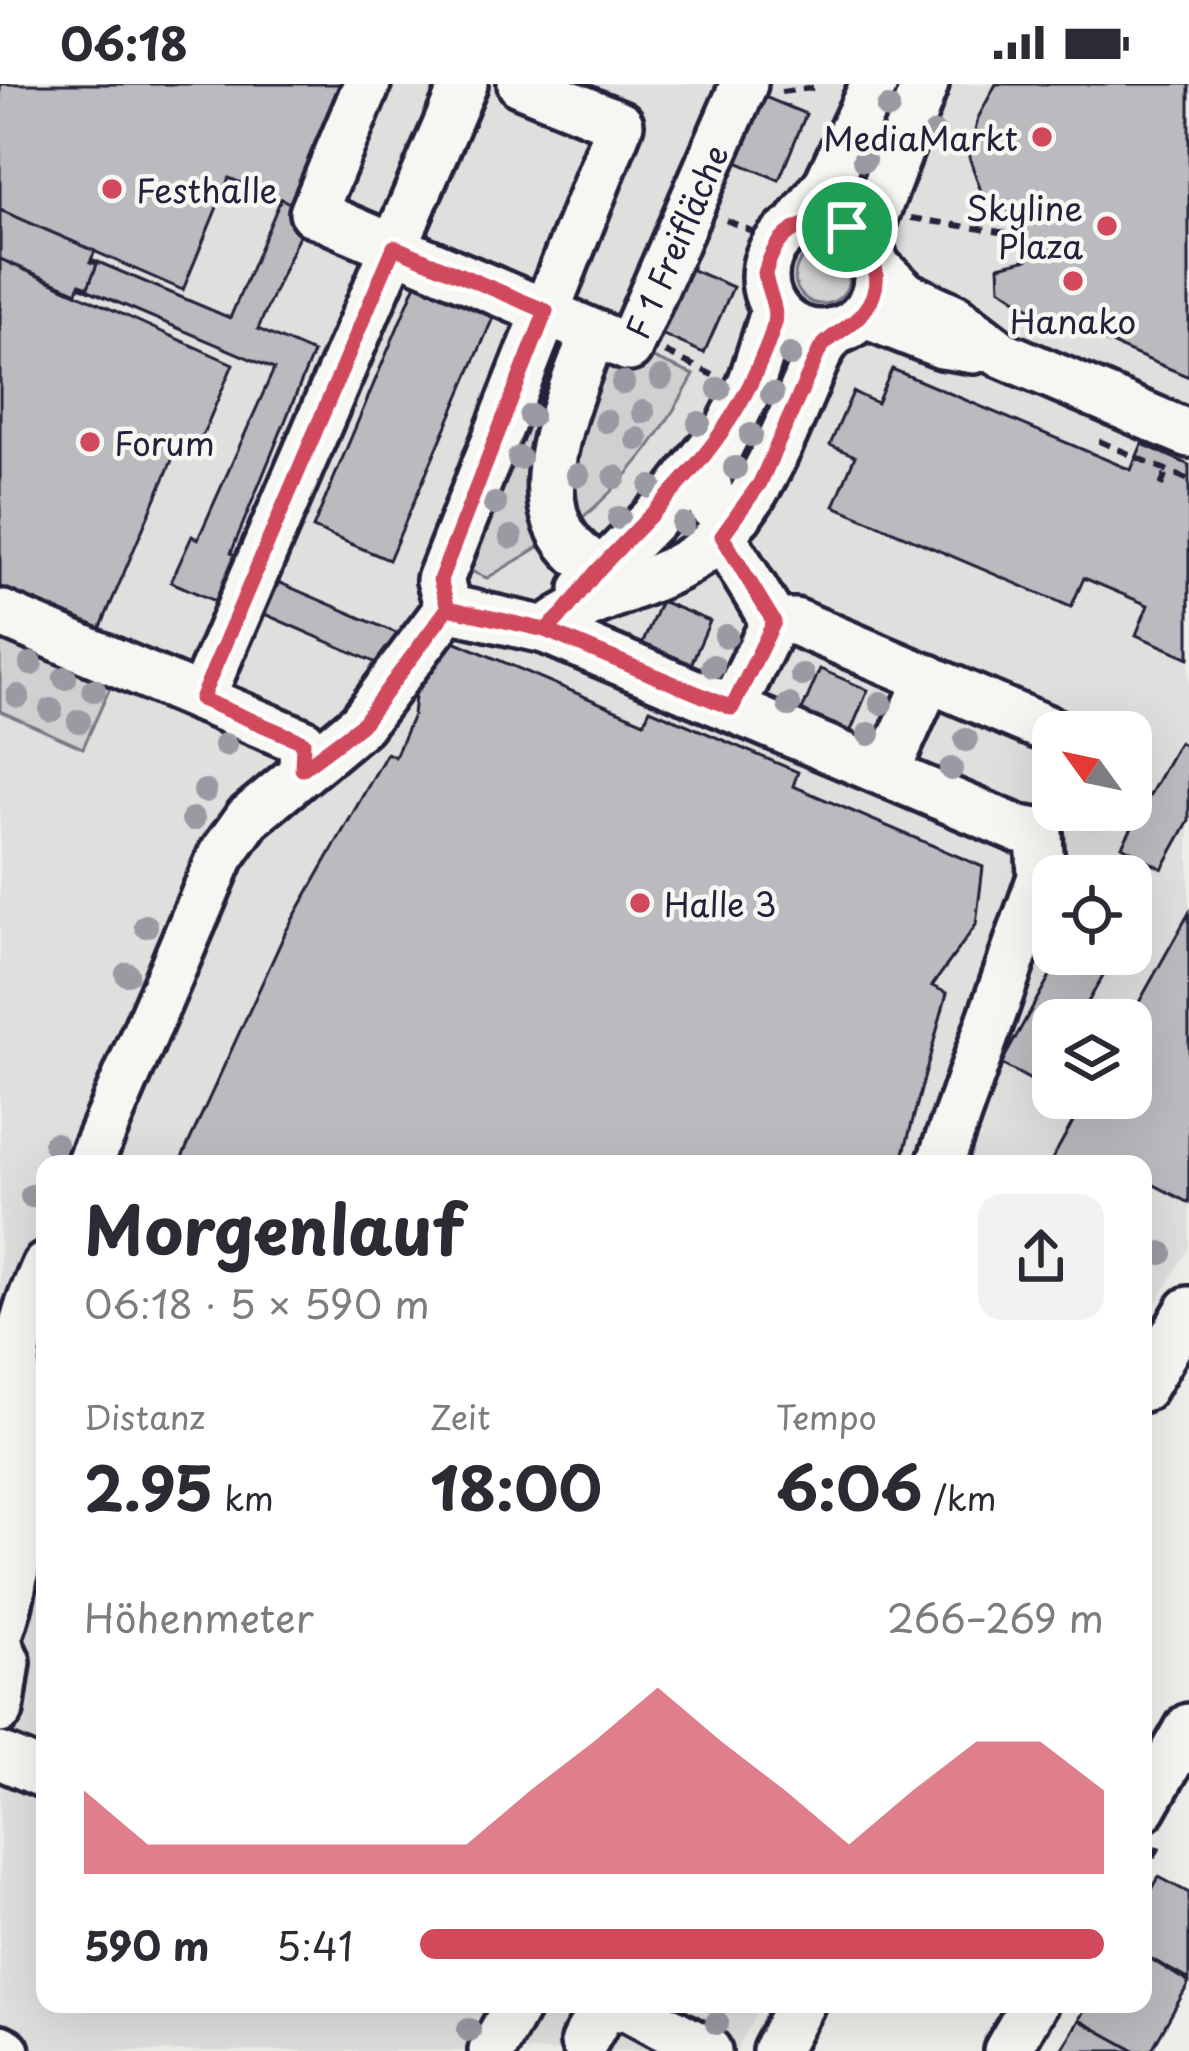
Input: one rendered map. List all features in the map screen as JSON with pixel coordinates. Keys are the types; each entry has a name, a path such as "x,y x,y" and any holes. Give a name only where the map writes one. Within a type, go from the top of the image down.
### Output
{"street":[{"name":"F 1 Freifläche","path":"368,84 313,213 629,348 744,84"},
{"path":"201,699 464,84"},
{"path":"448,608 440,580 620,124 520,84"},
{"path":"559,620 677,567 730,526 876,283 870,254 925,84"},
{"path":"559,620 598,570 670,502 722,435 752,384 775,310 765,273 780,238 822,194 871,86"},
{"path":"796,226 831,221 870,254 906,296 954,317 1002,354 1178,453"},
{"path":"775,310 802,329 849,322 941,345 1002,354"},
{"path":"593,334 561,420 550,472 551,498 565,540 598,570 644,581"},
{"path":"722,435 706,473 706,496 730,526 774,622"},
{"path":"448,608 559,620 732,708 886,773 1032,816"},
{"path":"93,1155 220,856 248,818 362,724 448,608"},
{"path":"0,613 303,742 302,769"},
{"path":"774,622 795,622 1032,722"},
{"path":"732,708 774,622"},
{"path":"886,773 929,677"},
{"path":"943,1155 1041,877 1047,831"},
{"path":"0,1632 20,1554 9,1433 16,1362 36,1290"},
{"path":"1152,1365 1168,1325"},
{"path":"0,1644 36,1658"},
{"path":"0,1644 7,1662 0,1710"},
{"path":"1152,1792 1189,1727"},
{"path":"0,1756 36,1771"},
{"path":"492,2051 513,2013"},
{"path":"584,2042 601,2013"},
{"path":"640,2013 708,2051"},
{"path":"776,2051 796,2013"},
{"path":"1007,2051 1029,2013"}],"path":[{"path":"910,218 1026,236"},
{"path":"1161,486 1178,453"}],"shaded area":[{"path":"0,84 1189,84 1189,1247 1152,1311 1152,1155 36,1155 36,2013 757,2013 735,2051 0,2051"},
{"path":"822,250 841,258 849,277 841,296 822,304 803,296 795,277 803,258"},
{"path":"556,315 568,321 534,403 544,408 534,476 544,544 487,578 456,565"},
{"path":"610,340 694,375 643,455 577,522 565,469"},
{"path":"0,632 113,681 83,748 0,711"}],"building":[{"name":"Festhalle","path":"0,84 367,84 313,213 229,178 183,290 0,210"},
{"name":"Skyline Plaza","path":"996,84 1189,84 1189,377 1036,312 1000,288 999,266 1028,259 1025,216 999,208 982,194 969,157 978,118"},
{"path":"743,88 806,114 779,180 715,153"},
{"path":"281,199 309,212 258,329 313,353 231,553 237,556 234,563 443,653 420,682 221,595 217,602 171,582 192,536 198,539 274,369 79,286 88,287 97,264 91,259 230,318"},
{"path":"0,210 95,251 90,262 97,264 88,287 80,284 77,292 0,259"},
{"name":"Forum","path":"0,259 233,364 198,446 181,439 100,629 0,587"},
{"path":"669,260 733,287 704,353 641,325"},
{"path":"418,279 495,313 389,560 313,528"},
{"path":"892,369 1131,470 1142,444 1189,465 1189,658 1136,635 1148,605 1084,578 1071,607 834,506 855,456 830,445 853,392 877,403"},
{"path":"661,601 710,621 690,667 641,647"},
{"name":"Halle 3","path":"454,641 644,722 650,709 798,772 793,786 983,867 976,925 932,986 947,993 903,1155 183,1155 286,931 387,753 395,757 413,715 416,687"},
{"path":"820,669 868,690 849,735 800,715"},
{"path":"1179,742 1189,748 1189,820 1162,869 1152,863 1152,855 1138,855 1122,846 1130,831 1152,831 1152,791"},
{"path":"1189,913 1189,1203 1152,1184 1152,1155 1054,1155 1074,1119 1152,1119 1152,999 1141,999"},
{"path":"1050,975 1103,975 1090,999 1037,999"},
{"path":"1032,1008 1032,1081 1001,1064"},
{"path":"1159,1877 1189,1893 1189,1980 1152,1959 1152,1889"},
{"path":"1152,1960 1189,1983 1151,2051 1135,2051 1079,2020 1082,2013 1152,2013"},
{"path":"1079,2020 1135,2051 1061,2051"}],"place":[{"name":"MediaMarkt","path":"1042,137"},
{"name":"Festhalle","path":"112,189"},
{"name":"Skyline Plaza","path":"1107,226"},
{"name":"Hanako","path":"1073,281"},
{"name":"Forum","path":"90,442"},
{"name":"Halle 3","path":"640,903"}],"route":[{"path":"847,227 813,221 780,238 765,273 775,310 771,335 752,384 722,435 670,502 598,570 572,610 545,630 448,608 362,724 302,769 303,742 201,699 394,247 546,311 440,580 448,608 545,630 732,708 760,642 774,622 722,536 760,483 820,349 834,331 863,314 872,299 876,283 872,253 847,227"}]}
